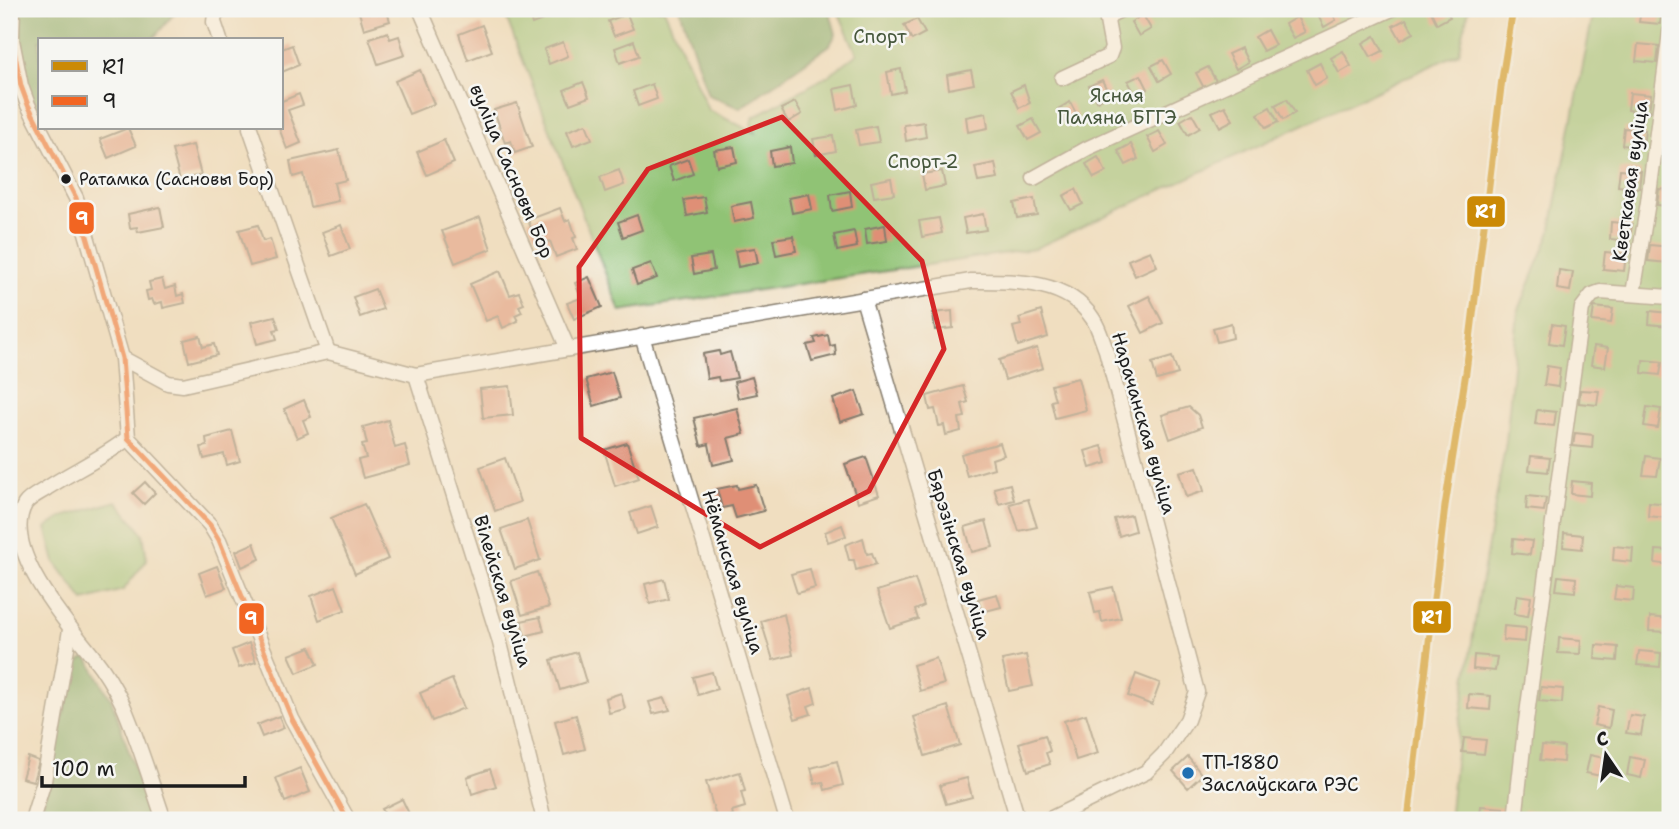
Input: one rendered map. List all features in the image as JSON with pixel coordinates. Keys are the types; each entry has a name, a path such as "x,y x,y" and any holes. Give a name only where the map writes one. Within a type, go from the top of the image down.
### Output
{"street":[{"path":"13,9 12,40 21,86 38,124"},
{"path":"219,38 214,22 215,15 224,9"},
{"name":"вуліца Сасновы Бор","path":"420,9 568,349"},
{"path":"1062,78 1109,56 1112,48 1107,22 1112,14 1123,9"},
{"path":"1034,178 1099,143 1392,9"},
{"name":"Кветкавая вуліца","path":"1633,294 1670,32"},
{"path":"41,130 76,198 121,358 128,438 210,525 219,540 292,719 348,820"},
{"path":"251,130 328,352"},
{"name":"Нарачанская вуліца","path":"416,375 971,281 1033,284 1051,288 1078,300 1094,320 1106,350 1197,692 1187,720 1164,754 1146,772 1048,820"},
{"path":"1515,820 1582,308 1592,295 1600,292 1670,297"},
{"name":"Бярэзінская вуліца","path":"863,299 1018,820"},
{"name":"Нёманская вуліца","path":"642,336 787,820"},
{"path":"121,358 168,383 183,385 328,352 416,375"},
{"name":"Вілейская вуліца","path":"416,375 499,639 544,820"},
{"path":"128,438 26,502 20,515 18,530 20,545 32,575 70,630 99,665 122,704 164,820"},
{"path":"32,820 44,781 70,630"}],"highlighted area":[{"path":"782,117 922,261 944,349 869,491 760,547 581,438 579,267 648,169"}],"green space":[{"path":"21,9 178,9 154,38 38,38 38,112 21,64 18,23"},
{"name":"Спорт-2","path":"503,9 664,9 708,110 755,133 751,124 754,117 829,75 857,54 837,9 1469,9 1459,53 1034,249 620,311"},
{"path":"680,9 833,9 831,16 836,34 830,45 740,108 708,95"},
{"path":"1594,9 1670,9 1670,820 1449,820 1458,735 1478,601 1506,442 1518,312 1550,234"},
{"path":"117,501 143,534 147,560 123,590 84,601 55,562 46,528 63,517"},
{"path":"87,657 112,701 152,820 39,820 75,664"}],"building":[{"path":"358,9 386,9 390,21 364,29"},
{"path":"527,9 548,9 551,17 532,24"},
{"path":"1330,9 1336,20 1324,27 1316,12"},
{"path":"1445,9 1450,17 1437,24 1430,10"},
{"path":"1641,9 1662,9 1660,24 1639,22"},
{"path":"627,14 633,29 614,36 608,21"},
{"path":"1143,15 1151,29 1139,36 1131,22"},
{"path":"1297,17 1305,32 1293,38 1285,24"},
{"path":"917,19 925,33 912,40 904,25"},
{"path":"1406,19 1414,33 1401,40 1393,26"},
{"path":"482,25 492,51 468,60 459,34"},
{"path":"1267,30 1275,45 1263,51 1255,37"},
{"path":"388,32 390,39 399,36 405,55 378,64 369,38"},
{"path":"1375,36 1383,51 1371,57 1363,43"},
{"path":"634,41 639,56 620,63 615,48"},
{"path":"563,42 568,56 549,64 544,49"},
{"path":"1638,44 1659,46 1657,63 1636,61"},
{"path":"292,45 299,65 284,71 284,48"},
{"path":"1241,48 1248,62 1236,69 1228,54"},
{"path":"1343,51 1351,66 1339,73 1331,58"},
{"path":"1163,60 1171,74 1159,81 1151,66"},
{"path":"1320,63 1327,78 1315,85 1307,70"},
{"path":"1208,67 1216,81 1204,88 1196,73"},
{"path":"901,69 905,91 891,94 887,72"},
{"path":"420,70 434,104 409,114 395,81"},
{"path":"971,70 974,84 949,89 947,75"},
{"path":"1141,75 1148,89 1136,96 1128,81"},
{"path":"1102,80 1109,94 1097,101 1089,86"},
{"path":"583,82 589,97 570,104 564,90"},
{"path":"652,84 657,99 638,106 633,91"},
{"path":"853,85 857,105 838,110 834,89"},
{"path":"1024,85 1030,103 1019,108 1011,91"},
{"path":"1630,93 1651,95 1649,112 1628,110"},
{"path":"299,94 303,105 288,110 301,143 287,149 280,130 284,130 284,100"},
{"path":"1287,99 1295,113 1283,120 1275,105"},
{"path":"795,102 802,114 788,122 781,109"},
{"path":"1070,102 1078,117 1065,123 1058,109"},
{"path":"517,103 532,147 515,153 511,141 505,143 494,110"},
{"path":"1225,106 1233,120 1220,127 1212,112"},
{"path":"1270,107 1278,122 1266,128 1258,114"},
{"path":"986,113 988,128 968,132 966,117"},
{"path":"1192,114 1200,128 1188,135 1180,121"},
{"path":"1033,119 1041,133 1028,140 1020,126"},
{"path":"924,122 926,137 906,141 904,125"},
{"path":"586,124 592,139 573,146 567,131"},
{"path":"876,126 879,142 859,145 856,130"},
{"path":"1624,128 1645,130 1643,147 1622,145"},
{"path":"129,130 136,146 108,158 100,139"},
{"path":"1159,131 1167,145 1155,152 1147,137"},
{"path":"833,136 836,151 816,155 813,139"},
{"path":"444,140 454,163 427,175 417,152"},
{"path":"1131,144 1138,159 1126,165 1118,151"},
{"path":"193,145 201,175 180,180 172,150"},
{"path":"734,147 737,162 717,166 714,150"},
{"path":"790,147 792,163 772,166 770,151"},
{"path":"339,150 346,180 334,183 338,201 310,207 303,174 293,177 290,161"},
{"path":"1098,157 1106,172 1094,178 1086,164"},
{"path":"688,159 693,174 674,181 669,166"},
{"path":"995,163 998,179 978,182 975,167"},
{"path":"1620,169 1641,171 1639,188 1618,186"},
{"path":"619,170 624,185 605,192 600,177"},
{"path":"942,171 945,186 925,190 922,174"},
{"path":"891,178 894,194 874,197 871,182"},
{"path":"1076,189 1083,204 1071,210 1063,196"},
{"path":"1659,189 1670,190 1670,206 1657,205"},
{"path":"850,191 852,207 832,211 830,195"},
{"path":"809,194 812,209 792,213 789,198"},
{"path":"704,197 707,212 687,216 684,200"},
{"path":"1034,199 1037,215 1017,218 1014,203"},
{"path":"751,202 754,218 734,222 731,206"},
{"path":"160,207 164,227 138,232 137,227 130,228 128,214"},
{"path":"560,208 565,221 570,219 577,249 556,257 550,241 545,243 541,233 534,236 528,220"},
{"path":"983,214 986,230 966,233 963,218"},
{"path":"637,215 642,230 623,237 618,222"},
{"path":"480,217 491,249 455,263 442,231"},
{"path":"939,218 942,233 922,237 919,221"},
{"path":"1611,222 1632,224 1630,241 1610,239"},
{"path":"258,225 263,241 270,239 276,259 250,266 239,230"},
{"path":"341,225 350,249 331,256 322,232"},
{"path":"885,225 887,241 867,244 865,229"},
{"path":"854,231 857,247 837,251 834,235"},
{"path":"793,236 796,251 776,255 773,239"},
{"path":"1650,245 1670,247 1668,263 1648,261"},
{"path":"755,248 758,263 738,267 735,251"},
{"path":"1150,251 1157,266 1135,276 1128,260"},
{"path":"1605,252 1626,254 1624,271 1603,269"},
{"path":"711,255 714,270 694,274 691,258"},
{"path":"651,263 657,278 637,285 632,270"},
{"path":"1559,270 1573,272 1570,291 1557,289"},
{"path":"500,271 510,295 519,292 524,304 519,306 522,312 515,315 518,321 503,328 498,316 486,321 470,284"},
{"path":"589,277 602,307 574,319 567,303 581,298 575,283"},
{"path":"162,279 165,289 175,286 177,296 183,294 185,303 163,308 162,302 154,304 152,299 148,300 146,291 151,290 149,282"},
{"path":"375,289 383,309 360,317 353,297"},
{"path":"1149,296 1163,323 1143,333 1129,306"},
{"path":"1594,307 1613,309 1611,323 1592,321"},
{"path":"952,311 953,328 935,330 933,313"},
{"path":"1041,311 1048,337 1018,346 1013,327 1021,325 1019,318"},
{"path":"1650,311 1669,313 1668,326 1649,324"},
{"path":"275,316 279,329 274,330 277,339 257,344 251,322"},
{"path":"1231,323 1233,338 1217,342 1213,328"},
{"path":"1552,324 1565,326 1562,345 1549,343"},
{"path":"828,335 830,346 835,345 836,355 812,361 807,345 816,343 814,338"},
{"path":"200,336 203,347 214,344 217,355 189,362 184,340"},
{"path":"1594,346 1608,348 1605,367 1591,365"},
{"path":"1037,348 1043,368 1005,380 999,360"},
{"path":"719,351 720,355 730,352 737,378 719,381 718,377 707,379 703,354"},
{"path":"1172,357 1178,374 1157,380 1152,363"},
{"path":"1643,360 1662,362 1660,375 1642,373"},
{"path":"1547,366 1560,368 1558,387 1544,385"},
{"path":"612,372 620,398 594,406 586,379"},
{"path":"752,377 757,394 738,398 734,382"},
{"path":"1078,378 1086,410 1055,418 1051,401 1055,400 1051,385"},
{"path":"510,386 513,415 483,418 480,389"},
{"path":"963,386 968,402 962,404 965,417 959,418 961,431 946,435 944,425 939,426 935,409 930,410 927,396"},
{"path":"1580,390 1599,391 1597,405 1579,403"},
{"path":"856,391 864,414 840,422 833,399"},
{"path":"304,400 311,417 303,420 308,433 297,438 284,409"},
{"path":"1189,407 1198,415 1202,427 1170,439 1162,415"},
{"path":"1647,407 1661,409 1658,428 1644,426"},
{"path":"737,408 744,434 728,438 734,460 713,465 709,444 701,446 694,418"},
{"path":"1537,410 1556,412 1554,426 1535,424"},
{"path":"388,420 395,448 405,445 410,465 363,478 358,460 366,458 362,445 367,444 363,427"},
{"path":"232,431 240,461 227,465 224,454 204,459 201,447 207,446 206,438"},
{"path":"1575,433 1593,435 1592,448 1573,446"},
{"path":"627,443 639,478 615,486 604,450"},
{"path":"1000,443 1004,455 992,459 994,468 967,476 961,454"},
{"path":"1102,446 1107,463 1090,468 1085,451"},
{"path":"1531,456 1550,458 1548,472 1529,470"},
{"path":"1646,456 1660,458 1657,476 1643,475"},
{"path":"866,457 879,495 858,502 845,464"},
{"path":"505,458 520,502 495,511 480,467"},
{"path":"1197,467 1204,491 1186,497 1179,472"},
{"path":"1572,481 1591,483 1590,496 1571,494"},
{"path":"145,482 155,493 144,504 133,493"},
{"path":"1010,484 1014,500 999,504 994,488"},
{"path":"737,485 738,489 756,485 764,511 736,518 732,506 722,508 717,489"},
{"path":"1527,496 1546,498 1544,511 1526,509"},
{"path":"1028,499 1037,527 1019,531 1010,504"},
{"path":"1649,502 1668,504 1667,518 1648,516"},
{"path":"364,504 388,559 355,574 331,518"},
{"path":"651,506 658,527 637,534 630,513"},
{"path":"1131,515 1135,531 1119,536 1114,519"},
{"path":"527,520 540,560 515,569 501,529"},
{"path":"986,521 993,547 972,552 965,527"},
{"path":"842,525 846,536 828,542 825,532"},
{"path":"1564,533 1583,535 1582,549 1563,547"},
{"path":"863,538 867,554 872,553 876,564 856,570 854,560 849,560 845,545"},
{"path":"1513,539 1532,541 1530,555 1512,553"},
{"path":"254,543 260,559 242,567 236,551"},
{"path":"1614,546 1633,548 1632,562 1613,560"},
{"path":"1656,550 1670,551 1670,565 1655,563"},
{"path":"217,566 226,588 207,595 199,573"},
{"path":"810,569 815,588 797,593 791,574"},
{"path":"537,572 549,607 522,615 511,581"},
{"path":"1558,576 1576,578 1575,592 1556,590"},
{"path":"664,579 669,599 650,604 645,584"},
{"path":"915,579 924,606 915,610 918,619 890,628 877,591"},
{"path":"336,586 345,610 319,620 311,596"},
{"path":"1616,586 1634,588 1633,601 1614,599"},
{"path":"1113,587 1121,618 1102,622 1100,612 1095,613 1090,592"},
{"path":"997,594 1001,607 982,612 978,599"},
{"path":"1517,595 1531,597 1528,616 1514,614"},
{"path":"784,614 793,655 773,660 761,621"},
{"path":"540,617 544,631 525,636 521,621"},
{"path":"1650,617 1669,619 1668,632 1649,631"},
{"path":"1504,626 1526,628 1525,642 1503,640"},
{"path":"1559,638 1581,640 1580,654 1558,653"},
{"path":"249,643 256,662 239,668 232,650"},
{"path":"1596,645 1618,647 1617,661 1595,659"},
{"path":"310,647 318,664 297,673 289,655"},
{"path":"1639,651 1661,653 1660,667 1637,665"},
{"path":"577,652 586,682 560,690 551,660"},
{"path":"1026,655 1033,686 1009,691 1002,660"},
{"path":"1474,655 1497,657 1495,671 1473,669"},
{"path":"936,658 944,684 920,691 913,665"},
{"path":"712,672 717,689 698,695 693,677"},
{"path":"1136,674 1160,683 1152,705 1128,696"},
{"path":"452,679 464,708 432,721 420,693"},
{"path":"1541,687 1563,689 1562,703 1539,701"},
{"path":"812,688 816,703 808,706 811,714 795,719 788,696"},
{"path":"621,693 625,709 609,713 606,698"},
{"path":"1469,694 1491,696 1490,710 1468,708"},
{"path":"665,698 670,710 653,714 649,702"},
{"path":"948,706 960,745 925,756 914,717"},
{"path":"1598,707 1612,710 1609,728 1594,725"},
{"path":"1086,714 1098,753 1076,760 1064,721"},
{"path":"576,715 585,749 564,755 555,721"},
{"path":"1630,715 1644,717 1641,735 1626,733"},
{"path":"279,716 284,728 262,737 257,725"},
{"path":"1045,735 1050,751 1046,753 1050,764 1028,771 1019,743"},
{"path":"1464,738 1486,740 1484,754 1462,752"},
{"path":"1542,745 1564,747 1563,762 1540,760"},
{"path":"1590,755 1604,758 1601,776 1586,773"},
{"path":"28,757 39,761 33,781 22,778"},
{"name":"ТП-1880 Заслаўскага РЭС","path":"1188,757 1202,775 1188,788 1173,771"},
{"path":"1630,757 1645,760 1641,778 1627,775"},
{"path":"837,761 843,785 825,790 823,782 815,784 811,768"},
{"path":"300,768 310,792 285,802 276,778"},
{"path":"490,769 496,786 472,794 467,777"},
{"path":"740,772 745,791 741,792 745,807 732,811 733,815 717,820 706,782"},
{"path":"967,778 972,797 946,804 940,785"},
{"path":"402,799 412,820 388,820 382,809"},
{"path":"1481,806 1503,808 1502,820 1479,820"},
{"path":"1524,810 1546,812 1545,820 1523,820"}],"transit line":[{"name":"9","path":"13,9 12,40 21,86 38,124"},
{"name":"R1","path":"1408,820 1445,506 1466,372 1513,9"},
{"name":"9","path":"41,130 76,198 122,358 128,438 210,525 219,540 292,719 348,820"}],"place":[{"name":"Ратамка (Сасновы Бор)","path":"66,179"},
{"name":"ТП-1880 Заслаўскага РЭС","path":"1188,773"}],"park label":[{"name":"Спорт","path":"880,36"},
{"name":"Ясная Паляна БГГЭ","path":"1117,106"}]}
